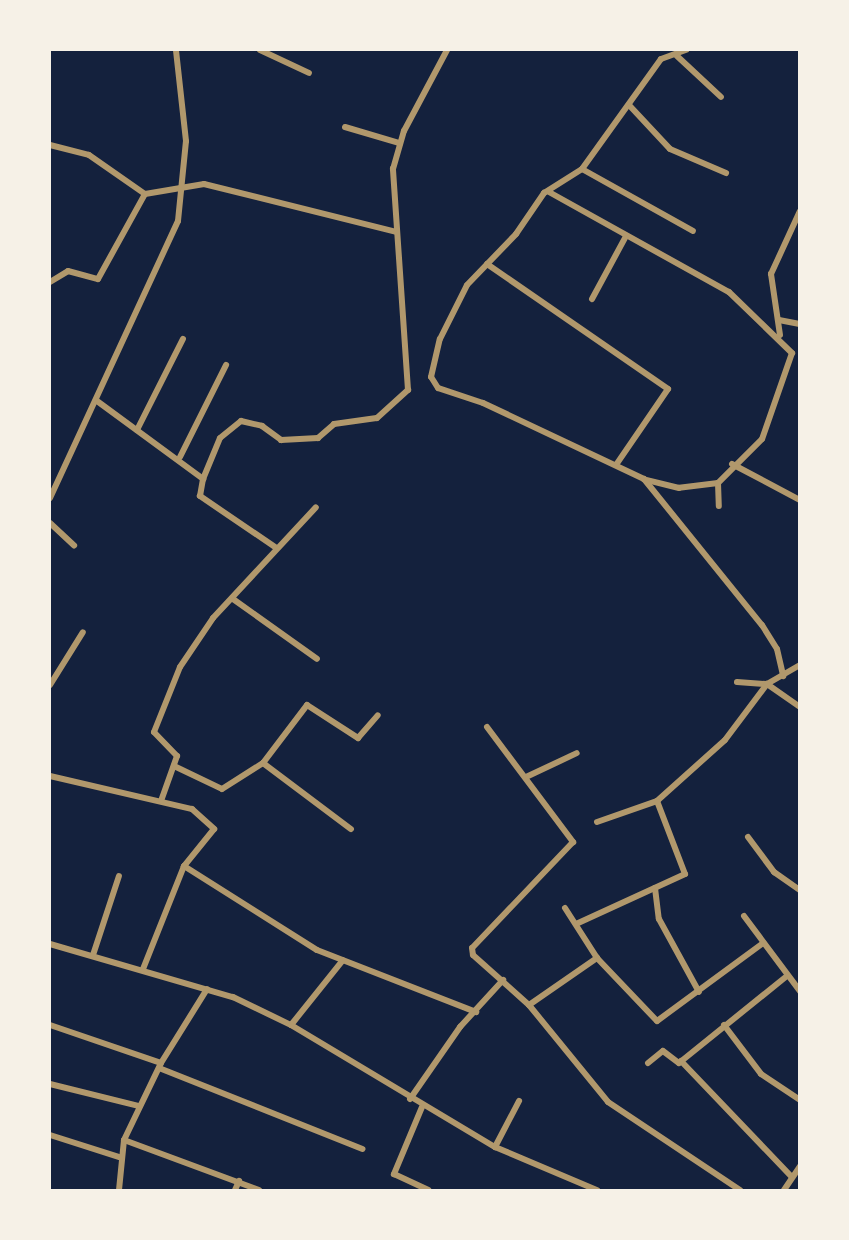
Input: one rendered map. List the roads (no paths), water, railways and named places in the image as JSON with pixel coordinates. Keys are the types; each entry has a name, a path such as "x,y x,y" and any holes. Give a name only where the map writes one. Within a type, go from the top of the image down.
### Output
{"street":[{"path":"50,498 52,486 97,401 159,269 178,221 186,98 176,50"},
{"path":"260,50 309,73"},
{"path":"275,547 200,496 203,479 220,438 241,421 262,426 281,440 318,438 334,424 377,418 408,390 393,169 399,144 447,50"},
{"path":"686,50 677,56 661,59 582,169 566,174 549,192 532,205 516,234 467,285 440,339 431,377 438,388 483,403 644,479 678,488 718,483"},
{"path":"677,56 721,97"},
{"path":"629,105 670,149 726,173"},
{"path":"345,127 399,144"},
{"path":"50,145 89,155 145,194 182,187 224,187 396,232"},
{"path":"582,169 693,231"},
{"path":"549,192 729,292 780,336 793,358 800,362"},
{"path":"50,282 68,271 98,279 145,194"},
{"path":"780,336 771,274 799,214"},
{"path":"592,299 626,236"},
{"path":"487,264 668,389 616,465"},
{"path":"779,320 800,324"},
{"path":"137,430 183,339"},
{"path":"719,506 718,483 732,464 762,439 793,358"},
{"path":"180,457 226,365"},
{"path":"97,401 180,457 203,479"},
{"path":"732,464 800,500"},
{"path":"644,479 762,625 777,650 783,676"},
{"path":"161,801 177,756 154,732 157,719 180,667 213,618 233,599 275,547 316,507"},
{"path":"50,523 74,545"},
{"path":"233,599 317,660"},
{"path":"50,684 83,632"},
{"path":"597,822 657,801 725,740 767,684 800,665"},
{"path":"737,682 767,684 800,707"},
{"path":"174,766 217,791 263,763 307,705 358,738 378,715"},
{"path":"487,727 573,842 472,948 530,1005 608,1102 740,1191"},
{"path":"526,777 577,753"},
{"path":"263,763 351,829"},
{"path":"50,776 192,809 213,829 184,866 142,969"},
{"path":"576,924 685,874 657,801"},
{"path":"748,837 774,872 800,890"},
{"path":"184,866 276,927 343,960 476,1012"},
{"path":"93,955 119,876"},
{"path":"655,888 659,919 699,992"},
{"path":"565,908 597,958 657,1021 763,943"},
{"path":"744,916 800,991"},
{"path":"50,944 207,989 291,1025 422,1107 495,1147 597,1191"},
{"path":"530,1005 597,958"},
{"path":"291,1025 343,960"},
{"path":"681,1060 787,976"},
{"path":"410,1099 503,980"},
{"path":"119,1191 119,1157 124,1140 160,1066 207,989"},
{"path":"50,1025 160,1066 363,1149"},
{"path":"724,1025 761,1074 800,1100"},
{"path":"648,1063 663,1051 681,1060 791,1176"},
{"path":"50,1084 139,1106"},
{"path":"495,1147 519,1101"},
{"path":"422,1107 394,1174 428,1191"},
{"path":"50,1135 119,1157"},
{"path":"124,1140 239,1181 259,1191"},
{"path":"784,1191 791,1176 800,1166"},
{"path":"235,1191 239,1181"}]}
